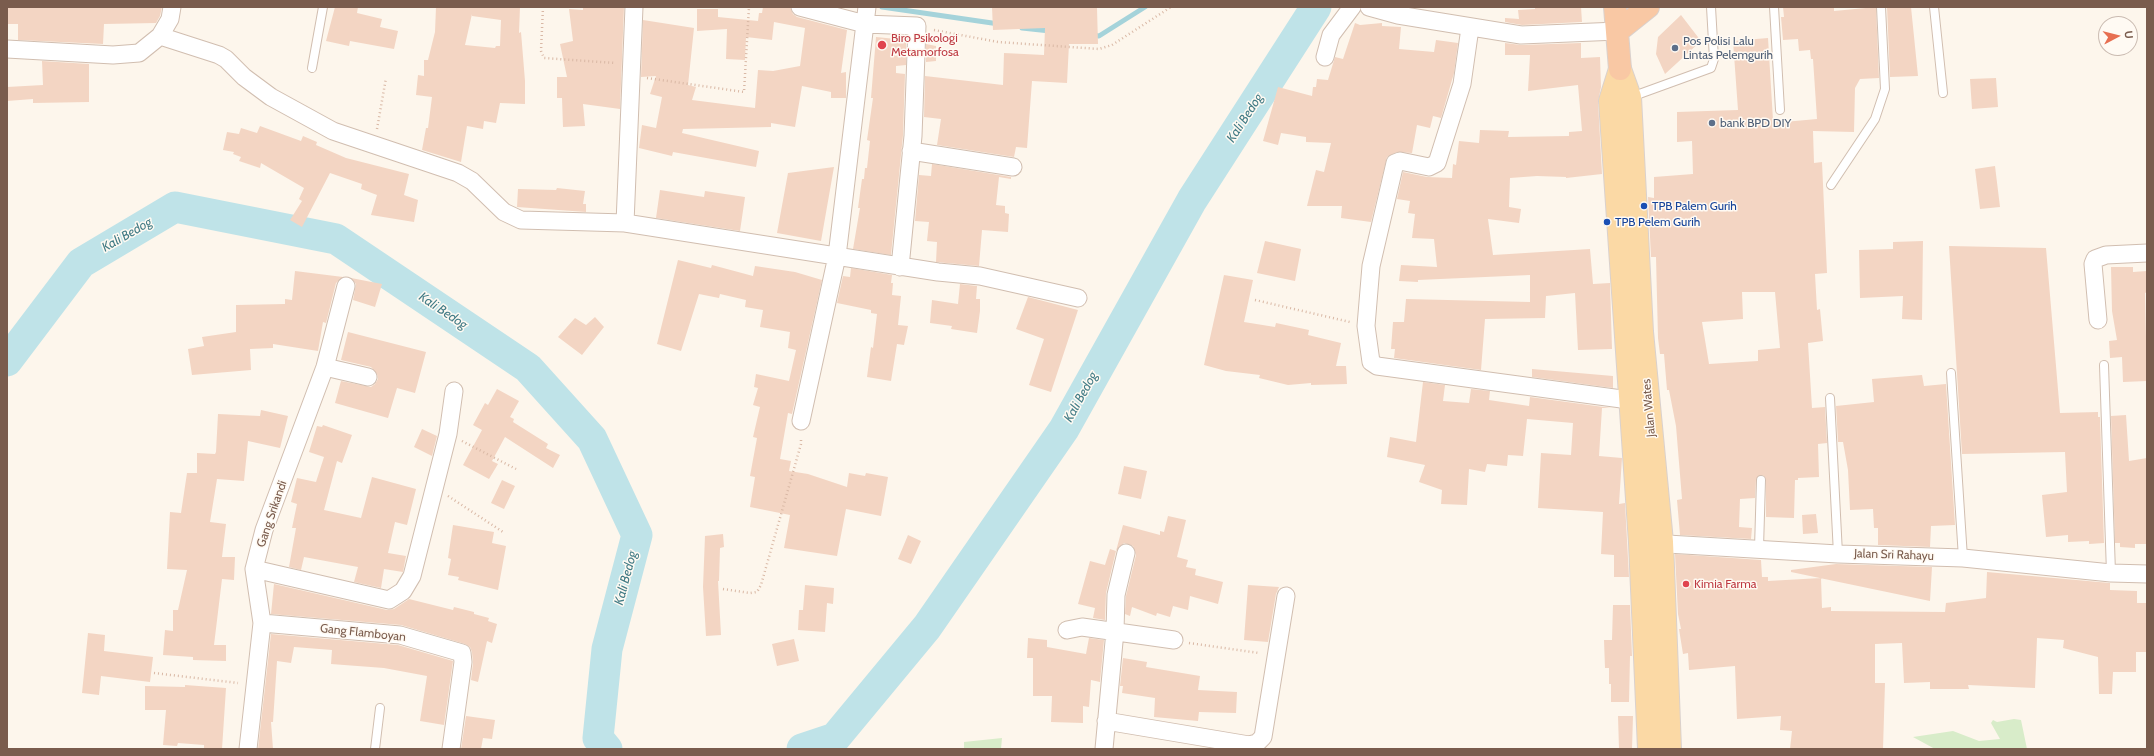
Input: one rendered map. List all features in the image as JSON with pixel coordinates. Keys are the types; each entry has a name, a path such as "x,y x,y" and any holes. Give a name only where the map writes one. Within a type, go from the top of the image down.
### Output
{"highway":[{"name":"Jalan Wates","path":"1615,7 1620,69"},
{"path":"1618,31 1648,7"}],"main road":[{"name":"Jalan Wates","path":"1620,69 1629,400 1640,543 1649,749"},
{"name":"Jalan Wates","path":"1620,99 1662,542 1670,749"}],"street":[{"path":"7,49 127,55 139,53 160,36 170,19 172,7"},
{"path":"625,222 634,7"},
{"path":"800,7 866,13 917,26 912,151 900,267"},
{"path":"1326,57 1331,35 1352,7"},
{"path":"1369,7 1398,15 1470,28 1521,35 1618,31"},
{"path":"801,421 837,256 866,13"},
{"path":"1470,28 1462,84 1437,163 1429,167 1400,161 1395,163 1371,266 1366,326 1371,362 1377,366 1629,400"},
{"path":"160,36 219,55 226,59 244,77 271,97 333,131 458,173 472,181 504,212 516,218 625,222 900,267 980,276 1078,298"},
{"path":"912,151 1013,167"},
{"path":"2098,320 2093,264 2095,259 2106,255 2147,253"},
{"name":"Gang Srikandi","path":"248,749 262,623 254,569 264,530 325,367 346,286"},
{"path":"325,367 368,377"},
{"path":"254,569 389,600 402,591 412,576 448,434 454,391"},
{"name":"Jalan Sri Rahayu","path":"1640,543 1662,542 1838,554 1963,558 2111,573 2147,574"},
{"path":"1104,749 1115,631 1116,595 1126,553"},
{"path":"1106,721 1250,745 1257,743 1262,737 1278,656 1286,596"},
{"name":"Gang Flamboyan","path":"262,623 400,635 462,653 463,662 451,749"},
{"path":"1067,630 1082,627 1174,640"}],"lane":[{"path":"312,68 322,7"},
{"path":"1620,99 1711,68 1714,58 1711,7"},
{"path":"1774,7 1780,110"},
{"path":"1831,185 1875,119 1885,89 1881,7"},
{"path":"1934,7 1943,93"},
{"path":"2104,365 2111,573"},
{"path":"1951,373 1963,558"},
{"path":"1830,398 1838,554"},
{"path":"1759,548 1761,480"},
{"path":"375,749 380,708"}],"path":[{"path":"543,7 542,51 544,58 632,70 744,92 746,88 749,7"},
{"path":"917,26 998,42 1099,49 1112,45 1171,7"},
{"path":"375,144 386,78"},
{"path":"1255,300 1366,326"},
{"path":"723,589 750,593 757,592 761,585 801,444 801,421"},
{"path":"448,434 516,469"},
{"path":"434,488 503,532"},
{"path":"1174,640 1278,656"},
{"path":"154,673 255,686"}],"green space":[{"path":"2014,719 2021,720 2027,749 1935,749 1913,737 1953,731 1979,741 2000,739 1991,723 1993,720 1997,722"},
{"path":"1002,738 1001,749 964,749 964,742"}],"building":[{"path":"7,7 162,7 160,16 156,23 104,24 103,44 18,40 18,24 7,24"},
{"path":"335,7 358,7 357,13 382,19 380,27 398,31 394,49 350,41 349,46 326,41"},
{"path":"436,7 520,7 519,33 521,32 525,81 525,104 500,103 496,123 484,121 483,129 467,126 461,162 422,150 426,128 428,128 432,97 416,95 418,75 424,76 424,60 428,60 435,32","holes":["472,14 472,16 501,20 500,46 496,46 495,48 465,45"]},
{"path":"583,7 624,7 620,109 583,104 585,126 563,127 562,98 557,98 557,77 567,77 560,44 573,41 569,9 583,10"},
{"path":"763,7 790,7 793,14 797,17 847,30 841,73 846,72 846,98 831,98 831,92 802,86 795,127 771,123 771,127 683,129 682,133 759,151 756,167 673,152 672,156 639,148 642,125 656,128 662,97 650,94 656,76 641,77 643,20 694,28 688,85 696,87 692,100 755,108 758,70 773,71 800,66 805,28 774,22 772,40 746,37 745,60 726,59 727,29 697,31 697,9 718,9 718,17 758,21 759,13 762,13"},
{"path":"992,7 1097,8 1098,44 1069,44 1067,83 1032,81 1027,148 1016,147 1014,157 937,145 941,119 924,117 925,76 1003,85 1004,53 1044,55 1045,28 993,30"},
{"path":"1535,7 1581,7 1582,22 1522,25 1505,22 1505,18 1519,19 1518,10 1535,9"},
{"path":"1783,7 1834,7 1834,11 1876,7 1879,78 1860,79 1855,88 1854,132 1813,131 1814,163 1822,162 1827,273 1815,274 1817,310 1820,309 1823,341 1808,343 1812,408 1825,407 1827,443 1818,444 1819,477 1798,478 1798,480 1795,480 1794,518 1766,517 1766,480 1764,476 1761,475 1756,479 1755,498 1740,499 1739,527 1752,528 1751,539 1680,535 1677,500 1682,499 1676,426 1669,390 1667,390 1664,354 1660,354 1658,338 1656,257 1651,257 1648,197 1654,198 1654,177 1693,174 1692,141 1677,142 1677,112 1738,110 1733,41 1768,38 1773,120 1784,120 1784,122 1817,119 1813,59 1811,59 1810,50 1799,51 1798,39 1783,40 1781,17 1784,17","holes":["1742,292 1775,292 1780,348 1758,350 1758,361 1709,364 1702,322 1743,319"]},
{"path":"1887,7 1911,7 1918,76 1890,77"},
{"name":"Pos Polisi Lalu Lintas Pelemgurih","path":"1681,15 1701,41 1665,74 1656,54 1658,37"},
{"path":"1355,23 1360,25 1382,23 1382,26 1401,27 1399,49 1434,52 1436,40 1458,43 1454,73 1441,118 1433,116 1430,128 1417,125 1412,153 1397,152 1387,157 1371,222 1341,218 1342,206 1307,206 1316,170 1324,172 1331,143 1306,142 1306,137 1281,133 1278,145 1263,141 1278,87 1312,96 1313,87 1316,87 1317,79 1328,80 1335,57 1343,59"},
{"path":"876,37 906,40 906,65 896,66 896,73 905,74 903,135 891,255 853,249 860,208 858,208 862,179 864,179 865,168 867,168 870,141 867,140 873,98 871,98"},
{"path":"1505,43 1521,45 1581,43 1581,58 1600,57 1601,87 1598,102 1602,174 1566,178 1537,176 1510,178 1509,207 1521,209 1519,223 1488,219 1493,255 1590,249 1593,284 1610,283 1612,349 1578,350 1575,293 1546,296 1545,318 1485,319 1481,370 1394,358 1395,349 1391,349 1393,322 1404,322 1406,299 1530,302 1530,275 1418,280 1418,282 1399,281 1401,265 1437,267 1434,239 1412,238 1415,214 1408,213 1410,201 1397,199 1403,172 1427,177 1452,178 1453,164 1456,165 1459,141 1479,143 1480,130 1509,131 1508,137 1569,136 1569,132 1582,131 1578,85 1528,91 1530,55 1505,55"},
{"path":"926,44 936,46 936,61 926,62"},
{"path":"42,61 89,64 89,102 33,103 33,99 7,101 7,87 43,85"},
{"path":"1996,78 1998,107 1972,109 1970,79"},
{"path":"260,126 301,141 303,136 317,142 316,145 346,158 409,174 404,195 418,200 414,222 371,215 377,195 361,189 362,184 330,173 302,227 290,220 302,201 299,199 304,188 261,163 260,168 239,161 241,157 233,154 234,152 223,150 227,132 239,134 241,128 257,133"},
{"path":"932,164 1011,177 1011,179 999,177 996,205 1005,206 1005,213 1009,214 1008,232 982,230 979,266 936,262 937,242 927,241 929,222 915,221 919,175 931,176"},
{"path":"1995,166 2000,207 1980,209 1975,169"},
{"path":"834,167 821,241 777,233 788,173"},
{"path":"557,188 585,191 583,204 586,204 586,212 517,207 518,189 556,190"},
{"path":"660,190 704,197 705,191 745,197 740,231 656,218"},
{"path":"1265,241 1301,249 1295,281 1257,273"},
{"path":"1923,241 1922,320 1902,319 1903,296 1860,298 1859,250 1893,249 1893,242"},
{"path":"1949,246 2046,248 2060,413 2098,412 2098,417 2100,417 2104,543 2089,544 2089,541 2068,542 2068,535 2046,537 2042,495 2067,492 2065,452 1962,454"},
{"path":"678,260 711,268 712,265 753,276 755,266 795,272 822,280 792,414 788,413 780,459 791,461 789,471 808,474 847,487 849,473 865,476 866,473 888,477 881,516 846,509 837,556 784,548 790,515 750,507 755,477 750,476 757,438 753,437 760,407 753,405 758,388 754,387 756,374 789,381 796,350 788,348 790,332 760,327 763,310 745,307 746,300 720,294 719,298 699,294 681,351 657,344"},
{"path":"2111,267 2133,267 2133,272 2147,271 2147,292 2145,293 2147,381 2123,382 2122,357 2110,358 2109,341 2117,340 2112,311"},
{"path":"851,268 892,275 892,295 901,296 898,325 908,326 904,345 897,344 891,381 867,377 871,347 873,348 877,314 871,313 871,310 837,303 843,276 850,277"},
{"path":"295,271 343,277 336,283 326,323 323,322 318,351 273,344 273,348 250,349 251,370 192,375 188,349 204,346 202,337 236,332 236,305 285,304 285,299 292,300"},
{"path":"1224,275 1253,280 1244,322 1275,327 1276,323 1309,330 1308,335 1341,343 1336,366 1346,366 1347,384 1311,385 1311,383 1288,385 1259,378 1260,375 1226,371 1204,365"},
{"path":"351,278 382,284 375,307 353,300 356,284"},
{"path":"960,284 977,286 976,299 980,299 980,311 977,333 951,329 952,326 930,323 932,300 958,304"},
{"path":"1028,297 1078,310 1051,392 1029,385 1044,339 1016,329"},
{"path":"595,317 604,327 582,355 558,337 575,318 586,325"},
{"path":"348,332 426,352 415,393 397,388 388,418 335,403 341,381 371,387 378,379 377,374 371,367 341,360"},
{"path":"1532,369 1613,376 1613,388 1532,377"},
{"path":"1922,375 1924,386 1946,384 1955,525 1931,526 1930,547 1878,545 1878,528 1874,528 1873,509 1850,510 1848,470 1843,442 1838,442 1836,406 1874,402 1872,379"},
{"path":"1423,382 1445,385 1443,401 1469,403 1471,389 1490,391 1489,400 1529,406 1530,397 1611,408 1602,408 1599,456 1622,458 1619,504 1625,503 1629,577 1614,577 1614,555 1601,554 1603,512 1538,508 1541,453 1571,455 1573,423 1527,419 1523,456 1508,455 1507,466 1487,464 1485,472 1469,469 1467,505 1441,504 1442,490 1419,482 1425,465 1387,457 1390,437 1416,442"},
{"path":"497,389 519,401 510,417 514,419 513,422 548,444 546,448 560,455 553,468 505,437 492,461 498,464 489,479 463,465 482,430 473,425 485,403 488,405"},
{"path":"261,410 288,416 280,448 248,441 244,481 217,479 210,522 226,524 222,557 235,557 234,580 222,579 214,645 226,645 226,661 193,660 193,657 163,655 165,630 173,631 173,610 178,610 187,570 167,569 170,512 181,513 187,473 197,473 197,453 215,454 216,452 218,414 260,416"},
{"path":"2126,415 2129,461 2147,458 2147,544 2135,544 2135,548 2120,547 2120,543 2115,543 2111,416"},
{"path":"323,425 352,435 342,463 337,461 324,510 361,518 372,477 416,489 407,525 395,522 388,553 406,556 403,572 384,569 381,588 354,582 358,567 304,557 301,570 289,567 296,528 292,528 297,504 291,502 297,478 316,482 324,457 309,452 317,426 322,427"},
{"path":"422,429 437,436 432,456 414,447"},
{"path":"1124,466 1147,471 1141,499 1118,494"},
{"path":"502,480 515,486 504,509 491,503"},
{"path":"1816,514 1818,533 1803,534 1802,515"},
{"path":"1168,516 1186,520 1177,557 1188,560 1186,567 1196,569 1195,575 1223,582 1218,604 1190,596 1188,610 1173,606 1170,617 1157,613 1156,616 1132,607 1130,616 1125,614 1126,596 1136,555 1133,546 1124,543 1116,551 1123,525 1160,535 1160,531 1164,532"},
{"path":"453,525 494,532 492,543 506,546 498,590 458,580 459,577 448,575 451,559 448,558"},
{"path":"723,534 724,547 720,548 718,581 721,635 706,636 703,587 705,536"},
{"path":"908,535 921,541 911,564 898,559"},
{"path":"1110,549 1116,551 1106,593 1105,620 1093,618 1095,608 1078,604 1090,561 1105,565"},
{"path":"1675,554 1761,560 1762,577 1768,577 1768,581 1821,578 1822,608 1831,607 1831,611 1945,612 1946,603 1986,598 1987,572 2110,583 2110,590 2137,591 2137,603 2147,603 2147,652 2136,652 2136,672 2113,672 2112,694 2099,694 2098,657 2063,648 2064,640 2037,638 2035,688 1968,685 1969,689 1930,689 1930,682 1904,683 1902,643 1875,644 1875,683 1885,683 1883,749 1790,749 1792,731 1780,730 1781,716 1737,719 1735,666 1689,670 1688,653 1683,654 1679,629 1681,629 1678,614"},
{"path":"1836,564 1932,567 1930,601 1791,572 1791,570"},
{"path":"274,584 387,610 394,609 409,599 453,610 454,607 474,612 474,614 489,618 488,621 497,624 492,643 487,641 478,682 471,680 473,663 472,652 470,647 465,644 401,625 271,614"},
{"path":"805,585 834,588 833,604 827,603 825,632 798,630 799,610 803,610"},
{"path":"1248,585 1279,587 1276,594 1268,642 1244,640"},
{"path":"1613,605 1630,605 1632,656 1630,656 1629,702 1611,702 1609,668 1605,668 1604,640 1612,640"},
{"path":"88,633 105,635 104,651 153,657 150,682 101,676 99,695 82,693"},
{"path":"271,634 398,645 453,661 444,725 420,721 427,676 384,668 331,664 332,650 294,647 291,663 277,661 273,722 271,722 273,749 258,749"},
{"path":"1028,638 1047,640 1047,647 1086,654 1089,638 1104,640 1100,682 1091,680 1089,707 1083,706 1083,723 1051,722 1052,696 1033,696 1033,658 1027,658"},
{"path":"794,639 799,661 777,666 772,644"},
{"path":"1123,658 1147,662 1146,667 1200,676 1198,690 1237,692 1236,713 1199,712 1198,721 1154,717 1155,698 1122,693 1123,686 1120,686"},
{"path":"185,685 226,688 222,749 204,749 204,745 178,743 177,746 163,745 166,710 145,710 145,686 185,687"},
{"path":"466,716 495,720 492,739 483,738 481,749 461,749"},
{"path":"1618,716 1633,716 1632,749 1619,749"}],"waterway":[{"path":"882,7 999,24"},
{"path":"1092,35 1099,36 1145,7"},
{"name":"Kali Bedog","path":"802,749 835,738 927,627 1064,429 1192,200 1316,7"},
{"path":"1022,28 1050,31"},
{"name":"Kali Bedog","path":"7,361 81,263 175,207 336,239 528,368 592,439 637,535 607,649 598,738 607,749"}],"place":[{"name":"Biro Psikologi Metamorfosa","path":"882,45"},
{"name":"Pos Polisi Lalu Lintas Pelemgurih","path":"1675,48"},
{"name":"bank BPD DIY","path":"1712,123"},
{"name":"TPB Palem Gurih","path":"1644,206"},
{"name":"TPB Pelem Gurih","path":"1607,222"},
{"name":"Kimia Farma","path":"1686,584"}]}
